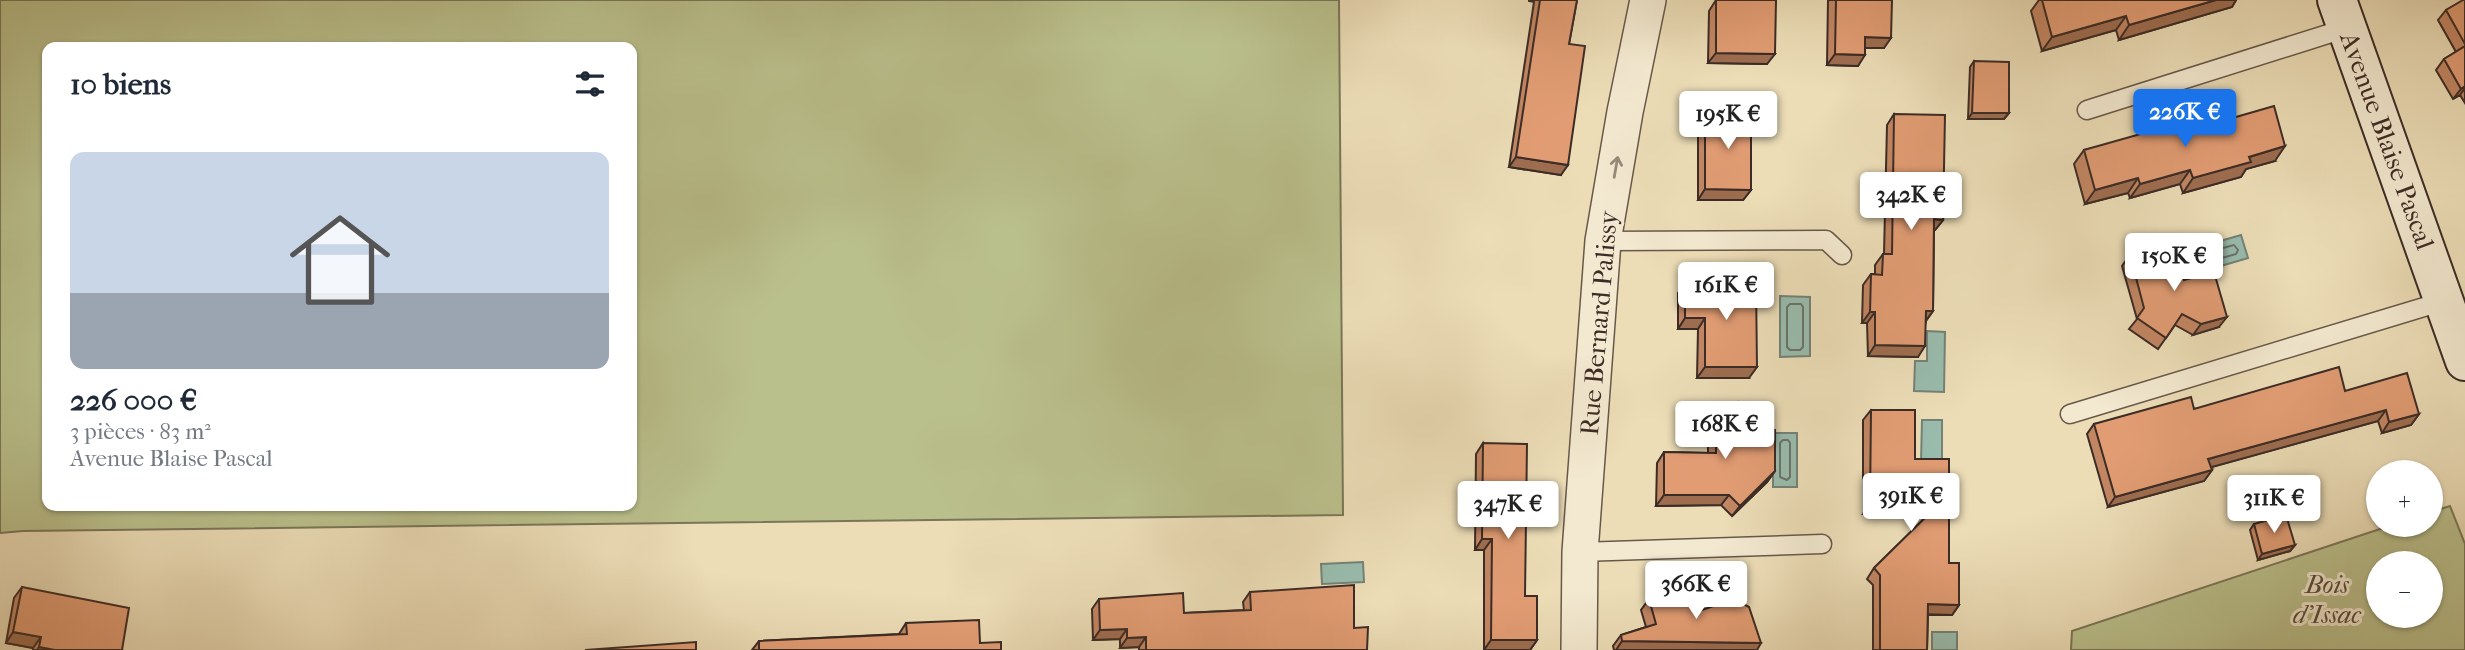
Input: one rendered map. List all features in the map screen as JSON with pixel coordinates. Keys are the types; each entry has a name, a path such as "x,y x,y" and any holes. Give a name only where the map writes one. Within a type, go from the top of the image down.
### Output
{"main road":[{"name":"Avenue Blaise Pascal","path":"2342,14 2465,361"}],"street":[{"name":"Rue Bernard Palissy","path":"1579,650 1580,552 1603,241 1648,0"}],"lane":[{"path":"2087,110 2342,14"},
{"path":"1603,241 1826,240 1842,255"},
{"path":"2070,414 2444,301"},
{"path":"1580,552 1822,544"}],"green space":[{"path":"0,0 1339,0 1343,515 0,533"},
{"name":"Bois d'Issac","path":"2450,506 2465,544 2465,650 2071,650 2072,631 2366,534 2366,537 2443,537 2443,508"}],"water":[{"path":"2241,235 2248,258 2197,273 2189,250"},
{"path":"1780,296 1810,297 1810,356 1780,357"},
{"path":"1927,331 1945,332 1944,392 1914,391 1915,361 1927,361"},
{"path":"1922,420 1942,420 1942,462 1921,462"},
{"path":"1773,433 1797,433 1797,487 1773,487"},
{"path":"1363,562 1364,582 1322,584 1321,564"},
{"path":"1932,632 1957,632 1957,650 1932,650"}],"building":[{"path":"1540,0 1577,0 1569,44 1585,46 1568,165 1516,157"},
{"path":"1716,0 1776,0 1775,54 1716,53"},
{"path":"1836,0 1892,0 1891,38 1865,37 1865,55 1835,54"},
{"path":"2042,0 2216,0 2129,25 2126,16 2052,37"},
{"path":"2465,0 2465,44 2446,10"},
{"path":"2465,46 2465,86 2461,89 2444,59"},
{"path":"1974,61 2009,62 2009,113 1972,113"},
{"path":"2274,106 2285,146 2249,157 2251,162 2193,178 2190,170 2140,184 2138,178 2095,190 2084,150 2197,118 2198,124 2229,119"},
{"path":"1705,112 1751,112 1751,190 1705,189"},
{"path":"1894,114 1945,115 1943,220 1934,219 1933,311 1926,311 1925,346 1875,345 1875,312 1870,312 1871,274 1882,275 1883,254 1892,254"},
{"path":"2156,248 2178,260 2184,280 2214,272 2227,317 2201,324 2182,314 2166,338 2137,318 2144,308 2130,255"},
{"path":"1685,283 1756,283 1757,367 1705,367 1705,318 1685,318"},
{"path":"2339,367 2345,391 2407,373 2419,414 2389,422 2386,410 2208,459 2212,470 2115,497 2094,424 2191,397 2194,409"},
{"path":"1738,402 1765,430 1775,430 1775,471 1740,506 1729,495 1664,495 1664,452 1716,453 1716,424"},
{"path":"1871,410 1915,410 1915,459 1949,459 1949,563 1959,563 1959,605 1928,604 1927,650 1880,650 1880,575 1874,568 1939,504 1870,504"},
{"path":"1483,443 1527,444 1525,596 1537,596 1537,640 1491,640 1492,539 1482,539"},
{"path":"2286,515 2295,545 2262,554 2254,524"},
{"path":"1354,585 1354,628 1368,627 1367,650 1146,650 1146,637 1127,638 1127,629 1100,630 1099,599 1183,593 1184,613 1251,610 1250,592"},
{"path":"1695,585 1702,610 1734,599 1749,607 1761,643 1622,641 1621,635 1656,624 1649,599"},
{"path":"22,587 129,608 122,650 55,650 39,647 41,637 13,632"},
{"path":"979,620 980,643 1001,642 1001,650 759,650 759,641 907,634 906,623"},
{"path":"696,642 696,650 585,650"}]}
